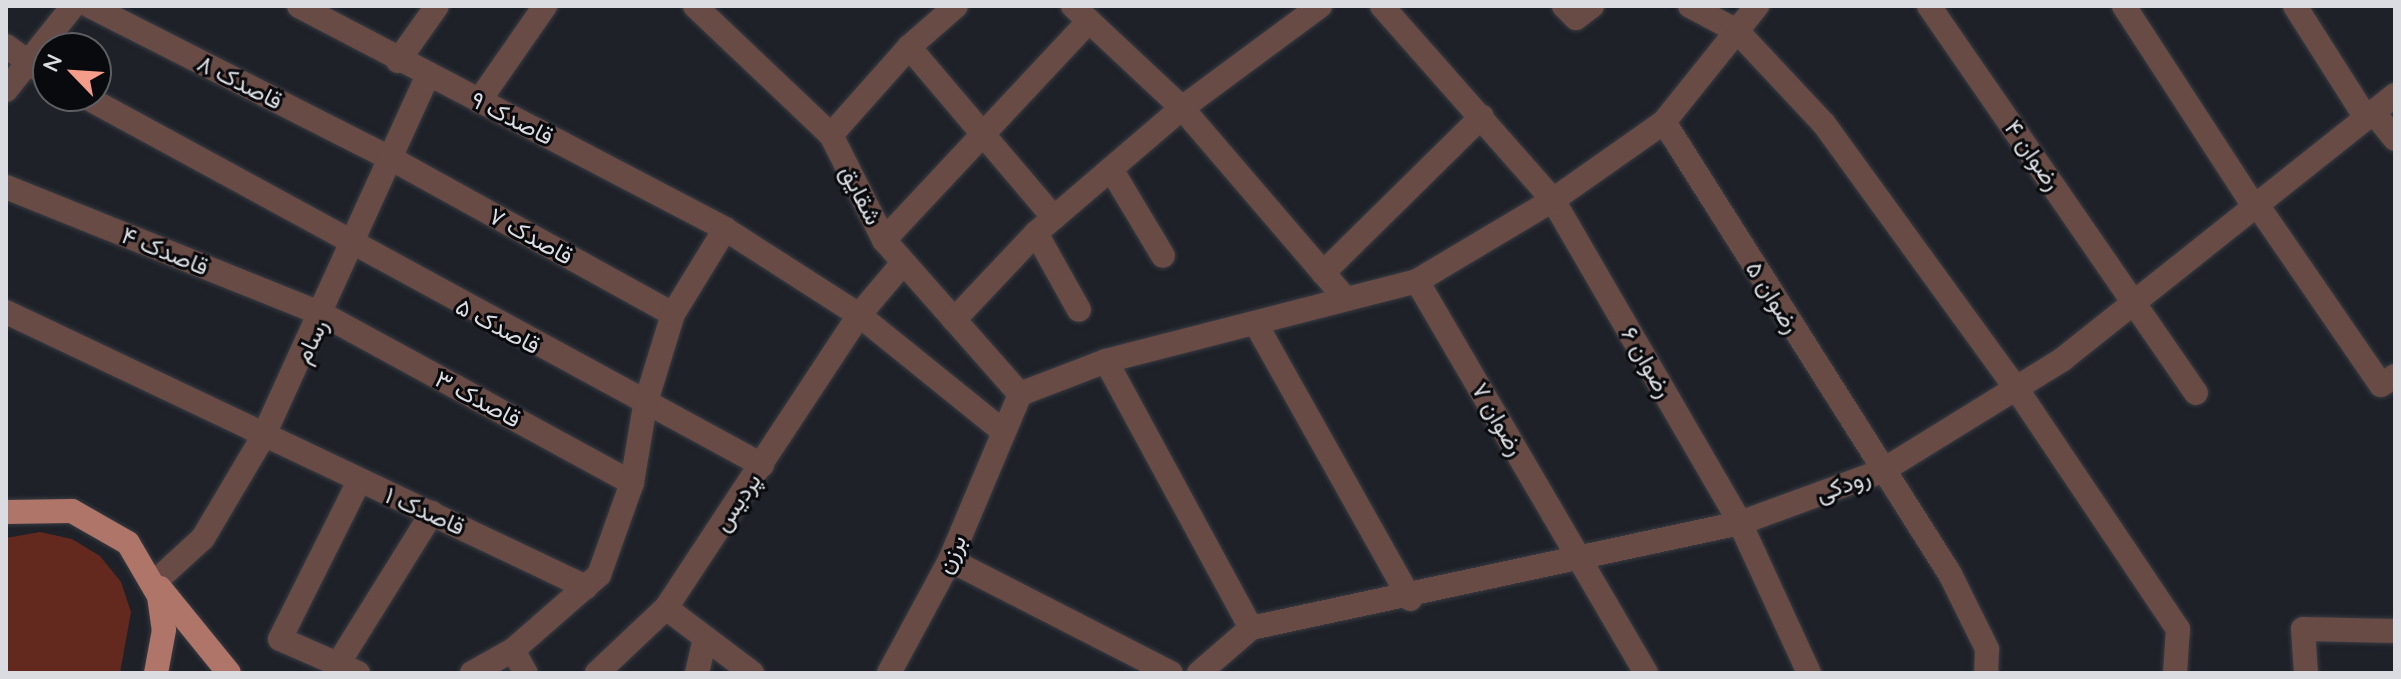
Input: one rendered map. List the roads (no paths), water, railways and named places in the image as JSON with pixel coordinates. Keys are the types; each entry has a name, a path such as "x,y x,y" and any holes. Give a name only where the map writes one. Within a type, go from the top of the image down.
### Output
{"main road":[{"path":"14,506 72,511 102,524 128,543 155,582 229,673"},
{"path":"155,582 164,630 156,673"}],"street":[{"path":"6,90 15,54 73,6"},
{"name":"قاصدک ۸","path":"90,6 390,158"},
{"name":"قاصدک ۹","path":"299,6 326,12 398,61 725,229 859,315 1004,432"},
{"path":"398,61 437,6"},
{"path":"479,101 545,6"},
{"name":"شقایق","path":"695,6 831,135 884,240 1020,394"},
{"path":"831,135 909,47 956,6"},
{"path":"954,320 1045,225 1182,108 1320,6"},
{"name":"رضوان ۶","path":"1382,6 1553,200 1740,523 1809,673"},
{"path":"1564,6 1576,18 1592,6"},
{"path":"1690,6 1737,31 1824,124 2018,391 2178,629 2175,673"},
{"path":"1729,6 1737,31"},
{"path":"1020,394 1106,361 1257,326 1343,296 1417,281 1553,200 1664,122 1757,6"},
{"name":"رضوان ۴","path":"1929,6 2196,393"},
{"path":"2124,6 2257,207 2381,385 2395,376"},
{"path":"2295,6 2370,116 2395,139"},
{"path":"884,240 982,136 1081,13 1182,108 1343,296"},
{"path":"909,47 982,136 1045,225 1079,310"},
{"path":"15,54 32,65"},
{"name":"رسام","path":"155,582 203,538 263,437 324,315 428,75"},
{"name":"رودکی","path":"1251,628 1410,599 1740,523 1882,471 2018,391 2137,304 2395,95"},
{"name":"قاصدک ۵","path":"112,112 351,247 762,465"},
{"path":"1323,273 1482,116"},
{"name":"رضوان ۵","path":"1664,122 1950,574 1987,649 1986,673"},
{"name":"قاصدک ۷","path":"390,158 673,314"},
{"path":"1111,169 1163,256"},
{"name":"قاصدک ۴","path":"6,187 324,315"},
{"path":"472,673 513,650 599,575 632,483 645,405 673,314 725,229"},
{"name":"پردیس","path":"597,673 666,608 859,315 903,263"},
{"name":"رضوان ۷","path":"1417,281 1646,673"},
{"name":"قاصدک ۱","path":"6,312 358,483 432,513 586,587"},
{"name":"قاصدک ۳","path":"324,315 632,483"},
{"path":"1257,326 1410,599"},
{"path":"1106,361 1251,628 1199,673"},
{"name":"برزن","path":"893,672 950,560 1020,394"},
{"path":"358,483 280,639 348,669 432,513"},
{"path":"950,560 1171,673"},
{"path":"666,608 704,642 752,673"},
{"path":"2306,673 2303,629 2395,631"},
{"path":"697,673 704,642"},
{"path":"513,650 526,673"}]}
